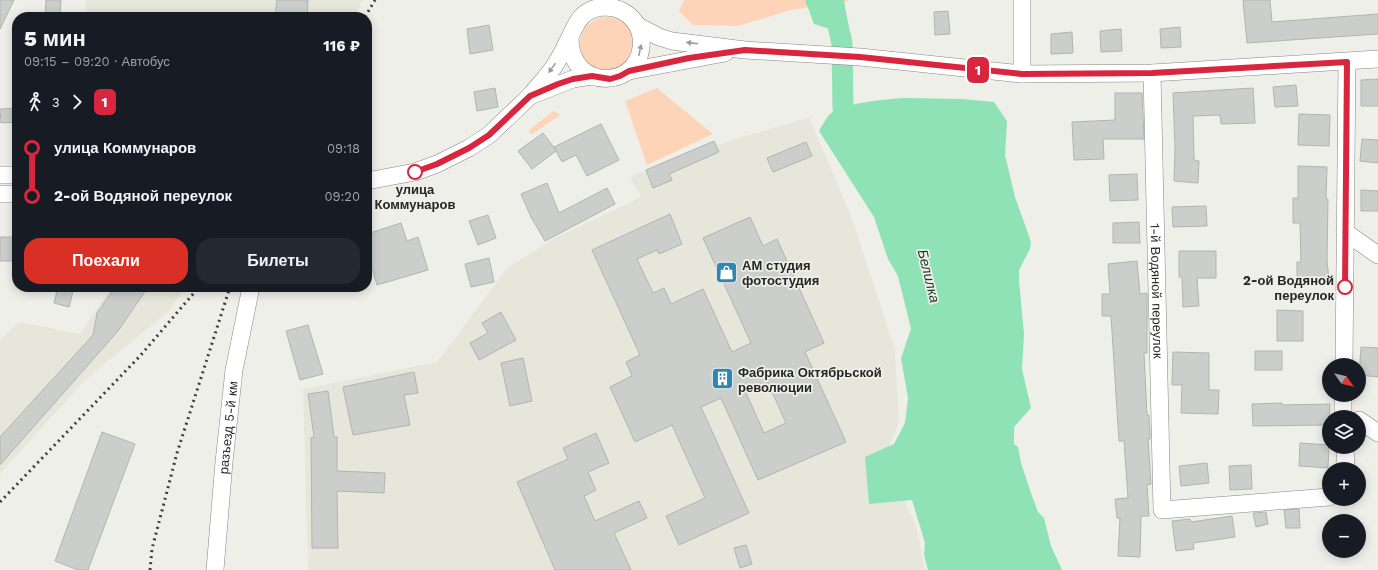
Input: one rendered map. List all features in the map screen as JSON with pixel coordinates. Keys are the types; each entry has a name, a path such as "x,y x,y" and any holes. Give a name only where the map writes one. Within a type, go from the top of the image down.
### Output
{"street":[{"path":"372,180 415,172 437,164 469,148 489,135 530,96 554,66 570,38 573,27 592,0"},
{"path":"1022,0 1022,74"},
{"path":"582,16 597,8 617,5 632,18 638,26 642,44 640,54 635,64 629,71"},
{"path":"638,26 659,37 672,41 745,50 860,57 1022,74 1152,73 1378,59"},
{"path":"570,38 570,48 574,59 581,69 592,76"},
{"path":"530,96 573,79 592,76 610,79 629,71 689,58 745,50"},
{"path":"1344,358 1347,62"},
{"name":"1-й Водяной переулок","path":"1152,73 1162,510 1322,498"},
{"path":"0,175 12,175"},
{"path":"0,194 12,194"},
{"path":"1345,232 1378,255"},
{"name":"разъезд 5-й км","path":"215,570 224,462 234,370 250,292"},
{"path":"1366,425 1378,433"}],"shaded area":[{"path":"86,0 363,0 357,12 85,12"},
{"path":"684,0 848,1 791,10 738,26 693,25 679,11"},
{"path":"607,17 617,19 626,25 632,34 634,44 632,54 626,63 617,69 607,71 597,69 588,63 582,54 580,44 582,34 588,25 597,19"},
{"path":"657,88 713,134 647,165 625,101"},
{"path":"554,111 560,115 532,134 529,133 530,129"},
{"path":"809,117 851,216 895,350 899,422 890,444 902,496 916,525 925,570 308,570 303,389 437,362 507,268 555,238 641,197 630,177 714,141 716,145"},
{"path":"108,292 182,292 168,312 85,380 0,474 0,340 20,322 80,334"}],"water":[{"path":"805,0 844,0 848,25 846,43 842,43 833,30 814,24"},
{"path":"904,98 962,99 994,102 1007,121 1005,155 1015,197 1031,242 1030,249 1019,270 1019,281 1024,334 1022,369 1031,408 1014,427 1014,444 1018,447 1021,463 1032,496 1038,512 1044,518 1051,546 1062,570 928,570 924,555 925,543 912,500 869,504 865,457 894,444 905,423 908,398 901,358 911,329 898,276 888,259 874,217 819,131 829,115 843,107 864,102"}],"building":[{"path":"0,0 14,0 0,29"},
{"path":"46,0 61,0 60,12 45,12"},
{"path":"277,0 308,0 307,12 276,12"},
{"path":"1243,0 1270,0 1272,22 1378,14 1378,34 1247,43"},
{"path":"948,11 950,34 935,35 934,12"},
{"path":"489,25 493,50 470,54 467,29"},
{"path":"1180,27 1181,47 1161,48 1160,29"},
{"path":"1121,29 1122,51 1101,52 1100,31"},
{"path":"1072,32 1073,53 1051,54 1051,34"},
{"path":"1378,79 1378,106 1361,106 1361,80"},
{"path":"1296,85 1298,106 1275,107 1273,87"},
{"path":"495,88 498,107 477,111 474,92"},
{"path":"1253,88 1255,123 1221,124 1220,115 1193,116 1194,160 1199,161 1198,183 1174,181 1175,149 1173,93"},
{"path":"1115,93 1142,93 1144,139 1103,139 1104,159 1074,160 1072,122 1115,120"},
{"path":"12,108 12,122 1,123 0,109"},
{"path":"1299,114 1330,115 1329,146 1298,145"},
{"path":"601,124 619,160 587,176 576,155 562,162 556,151 532,169 518,151 543,133 556,150 554,147"},
{"path":"1362,139 1378,140 1378,163 1360,161"},
{"path":"714,141 719,152 669,174 672,180 653,188 646,170"},
{"path":"806,142 812,156 773,172 767,158"},
{"path":"1298,166 1327,167 1327,261 1329,279 1297,280 1297,262 1301,262 1300,223 1293,223 1293,198 1298,198"},
{"path":"1137,174 1138,200 1110,201 1109,175"},
{"path":"547,183 559,213 607,188 615,204 545,241 531,217 521,194"},
{"path":"1361,190 1378,191 1378,211 1361,211"},
{"path":"1206,206 1207,226 1173,227 1172,207"},
{"name":"Фабрика Октябрьской революции","path":"670,214 682,244 659,254 657,250 637,259 653,293 664,288 671,304 703,289 732,352 751,343 703,238 750,217 763,246 777,239 824,343 805,352 846,442 758,480 721,398 701,407 749,513 679,545 666,516 705,498 672,425 635,442 610,387 632,376 626,362 640,355 592,250","holes":["768,383 786,423 764,433 746,393"]},
{"path":"488,215 496,238 478,245 469,221"},
{"path":"1139,222 1140,243 1113,243 1113,223"},
{"path":"401,223 407,241 418,237 428,270 377,285 372,268 372,232"},
{"path":"0,237 12,237 12,261 0,261"},
{"path":"1179,251 1216,251 1216,278 1197,278 1199,306 1183,307 1182,277 1179,277"},
{"path":"489,258 494,282 471,287 465,264"},
{"path":"1137,261 1140,294 1147,293 1147,353 1144,353 1147,415 1149,415 1150,439 1148,439 1151,484 1147,485 1149,516 1141,516 1140,557 1118,556 1120,518 1117,518 1115,499 1128,498 1124,441 1119,441 1111,316 1102,316 1102,294 1110,294 1108,264"},
{"path":"57,292 73,292 69,307 54,303"},
{"path":"112,292 145,292 118,331 0,465 0,437 93,335 97,313"},
{"path":"1277,310 1303,311 1303,341 1277,341"},
{"path":"501,312 516,340 479,360 470,343 488,333 482,323"},
{"path":"308,325 323,374 300,380 286,331"},
{"path":"1361,347 1378,348 1378,377 1366,376 1366,358 1360,358"},
{"path":"1255,351 1282,351 1282,370 1255,370"},
{"path":"1173,352 1209,353 1209,390 1219,390 1218,414 1181,413 1182,385 1172,385"},
{"path":"523,358 532,401 510,406 501,363"},
{"path":"414,372 418,393 404,395 410,425 353,435 343,387"},
{"path":"328,391 334,437 337,437 337,471 385,473 384,493 337,491 338,548 312,548 311,438 314,437 308,394"},
{"path":"1252,404 1330,404 1330,410 1322,410 1322,425 1253,426"},
{"path":"102,432 135,444 88,570 78,570 55,561"},
{"path":"596,433 609,463 588,472 596,490 584,496 595,521 639,501 647,518 614,533 631,570 555,570 517,482 568,459 563,448"},
{"path":"1300,443 1322,445 1322,454 1329,454 1328,462 1322,462 1322,468 1299,466"},
{"path":"1207,463 1209,483 1181,486 1179,466"},
{"path":"1251,465 1252,489 1230,490 1229,466"},
{"path":"1299,509 1300,528 1286,528 1284,510"},
{"path":"1266,512 1268,524 1256,527 1253,513"},
{"path":"1232,516 1235,537 1193,543 1194,549 1176,551 1172,521 1190,519 1191,522"},
{"path":"746,545 752,564 740,568 734,548"}],"waterway":[{"name":"Белилка","path":"832,0 842,43 843,108 859,131"}],"railway":[{"path":"368,12 375,0"},
{"path":"0,502 140,356 195,292"},
{"path":"150,570 152,549 177,453 228,292"}],"bus line":[{"name":"1","path":"415,172 437,164 469,148 489,135 530,96 558,84 573,79 592,76 601,79 610,79 629,71 689,58 745,50 860,57 1022,74 1152,73 1347,62 1345,287"}],"place":[{"name":"улица Коммунаров","path":"415,172"},
{"name":"АМ студия фотостудия","path":"726,272"},
{"name":"2-ой Водяной переулок","path":"1345,287"},
{"name":"Фабрика Октябрьской революции","path":"722,379"}]}
